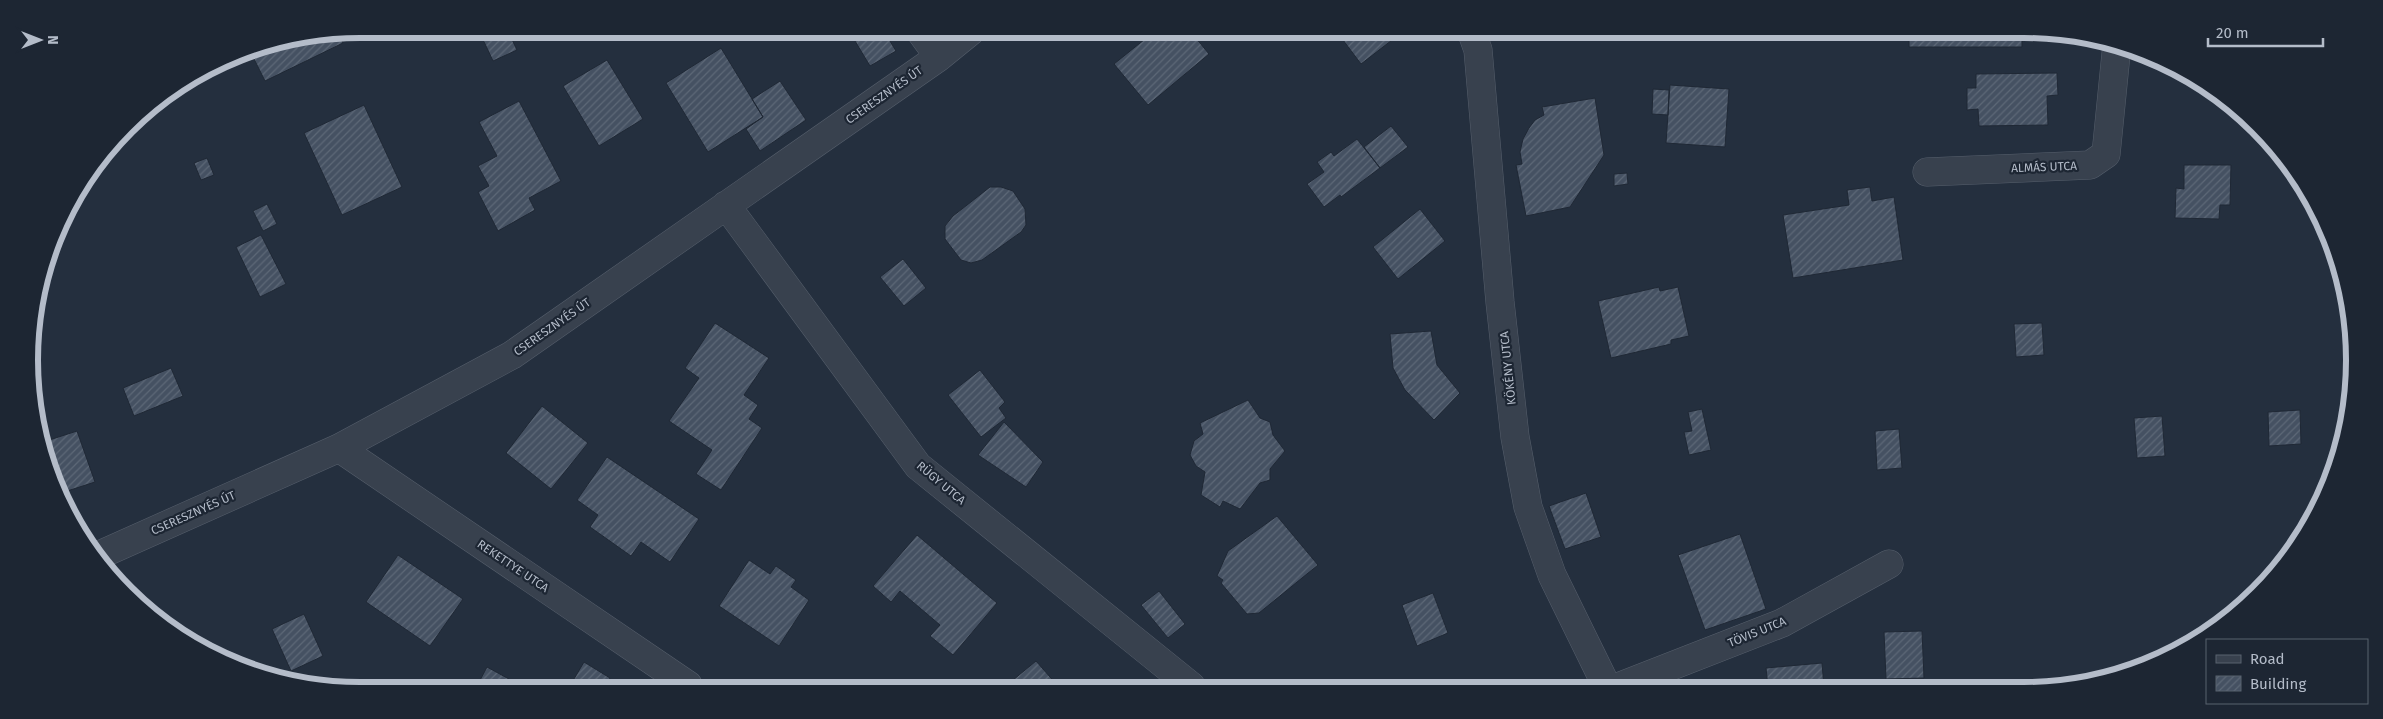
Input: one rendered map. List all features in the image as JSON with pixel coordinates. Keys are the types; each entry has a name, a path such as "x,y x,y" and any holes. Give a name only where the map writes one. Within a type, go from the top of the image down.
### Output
{"street":[{"path":"925,38 939,57"},
{"name":"CSERESZNYÉS ÚT","path":"102,553 339,448 512,355 939,57 962,38"},
{"name":"KÖKÉNY UTCA","path":"1474,38 1478,50 1500,302 1515,437 1528,507 1552,575 1605,682"},
{"name":"ALMÁS UTCA","path":"1927,172 2090,165 2098,160 2106,154 2116,51"},
{"name":"RÜGY UTCA","path":"726,205 918,466 1186,682"},
{"name":"REKETTYE UTCA","path":"339,448 684,682"},
{"name":"TÖVIS UTCA","path":"1631,682 1782,623 1889,564"}],"building":[{"path":"340,38 343,43 265,81 253,56 276,48 317,40"},
{"path":"482,38 511,38 517,50 493,61"},
{"path":"853,38 888,38 896,51 870,66"},
{"path":"1196,38 1209,54 1148,105 1114,64 1145,39"},
{"path":"1342,38 1395,38 1361,64"},
{"path":"1909,38 2022,38 2022,47 1909,47"},
{"path":"721,48 763,117 708,152 666,83"},
{"path":"607,60 643,119 599,146 563,86"},
{"path":"2057,73 2058,95 2047,96 2048,125 1979,126 1978,109 1967,110 1967,88 1976,88 1976,74"},
{"path":"780,81 806,120 760,151 746,129 763,117 752,99"},
{"path":"1670,85 1729,89 1725,147 1666,143"},
{"path":"1653,89 1669,90 1668,115 1652,114"},
{"path":"1595,98 1604,155 1570,207 1526,216 1516,165 1522,164 1520,152 1523,139 1529,128 1535,120 1544,115 1542,107"},
{"path":"519,101 561,181 529,198 535,210 498,231 478,192 489,186 478,166 497,156 479,122"},
{"path":"364,105 402,187 342,215 304,133"},
{"path":"1391,126 1408,147 1380,168 1364,147"},
{"path":"1357,139 1380,168 1341,197 1340,195 1324,207 1307,184 1324,172 1317,162 1331,152 1334,156"},
{"path":"207,158 214,175 201,180 194,163"},
{"path":"2184,165 2231,165 2230,205 2220,205 2219,219 2175,218 2176,188 2184,189"},
{"path":"1627,173 1628,184 1614,186 1614,174"},
{"path":"990,187 1001,187 1013,191 1025,209 1026,225 1021,232 982,260 971,263 961,260 945,239 945,226 953,216"},
{"path":"1870,187 1872,201 1894,197 1903,260 1793,278 1783,215 1849,205 1847,190"},
{"path":"267,204 277,224 263,231 253,211"},
{"path":"1420,209 1445,241 1398,279 1373,247"},
{"path":"261,235 286,284 260,297 236,247"},
{"path":"903,259 926,288 904,306 880,277"},
{"path":"1659,287 1660,291 1678,287 1689,336 1671,340 1671,344 1611,358 1598,301"},
{"path":"715,323 769,358 744,395 758,405 749,419 762,428 721,490 696,474 712,450 669,421 699,378 685,368"},
{"path":"2042,323 2044,355 2016,357 2014,324"},
{"path":"1431,331 1437,365 1460,393 1434,420 1405,390 1393,368 1390,334"},
{"path":"171,368 183,396 134,416 123,388"},
{"path":"980,370 1005,402 999,408 1006,418 981,437 948,395"},
{"path":"1248,400 1260,418 1270,422 1273,435 1285,451 1270,469 1270,480 1260,483 1240,509 1223,501 1220,507 1201,495 1205,472 1196,466 1190,455 1194,441 1203,434 1200,423"},
{"path":"542,406 588,443 551,489 506,453"},
{"path":"1702,409 1711,450 1689,455 1684,432 1692,431 1688,412"},
{"path":"2300,410 2301,444 2269,446 2268,412"},
{"path":"2162,416 2165,456 2137,458 2134,418"},
{"path":"1004,422 1043,462 1026,487 978,455"},
{"path":"1899,429 1902,468 1877,470 1875,431"},
{"path":"77,431 95,482 66,491 48,441"},
{"path":"607,457 699,519 670,562 641,542 631,556 590,527 598,515 577,500"},
{"path":"1586,493 1601,537 1565,549 1549,506"},
{"path":"1277,516 1318,565 1259,613 1247,614 1221,583 1223,580 1217,576 1228,551"},
{"path":"1740,534 1766,609 1705,630 1678,555"},
{"path":"917,535 997,603 953,655 930,636 940,625 900,591 891,602 873,586"},
{"path":"398,555 463,599 430,646 366,602"},
{"path":"749,560 770,574 776,566 796,580 791,587 809,600 779,646 719,606"},
{"path":"1159,591 1185,624 1168,638 1141,605"},
{"path":"1433,593 1448,633 1417,646 1402,605"},
{"path":"304,614 323,656 291,671 272,629"},
{"path":"1922,631 1924,678 1886,679 1884,632"},
{"path":"1036,661 1054,682 1011,682"},
{"path":"584,662 610,678 608,682 572,682"},
{"path":"1822,663 1824,682 1767,682 1766,668"},
{"path":"487,667 509,679 507,682 479,682"}]}
